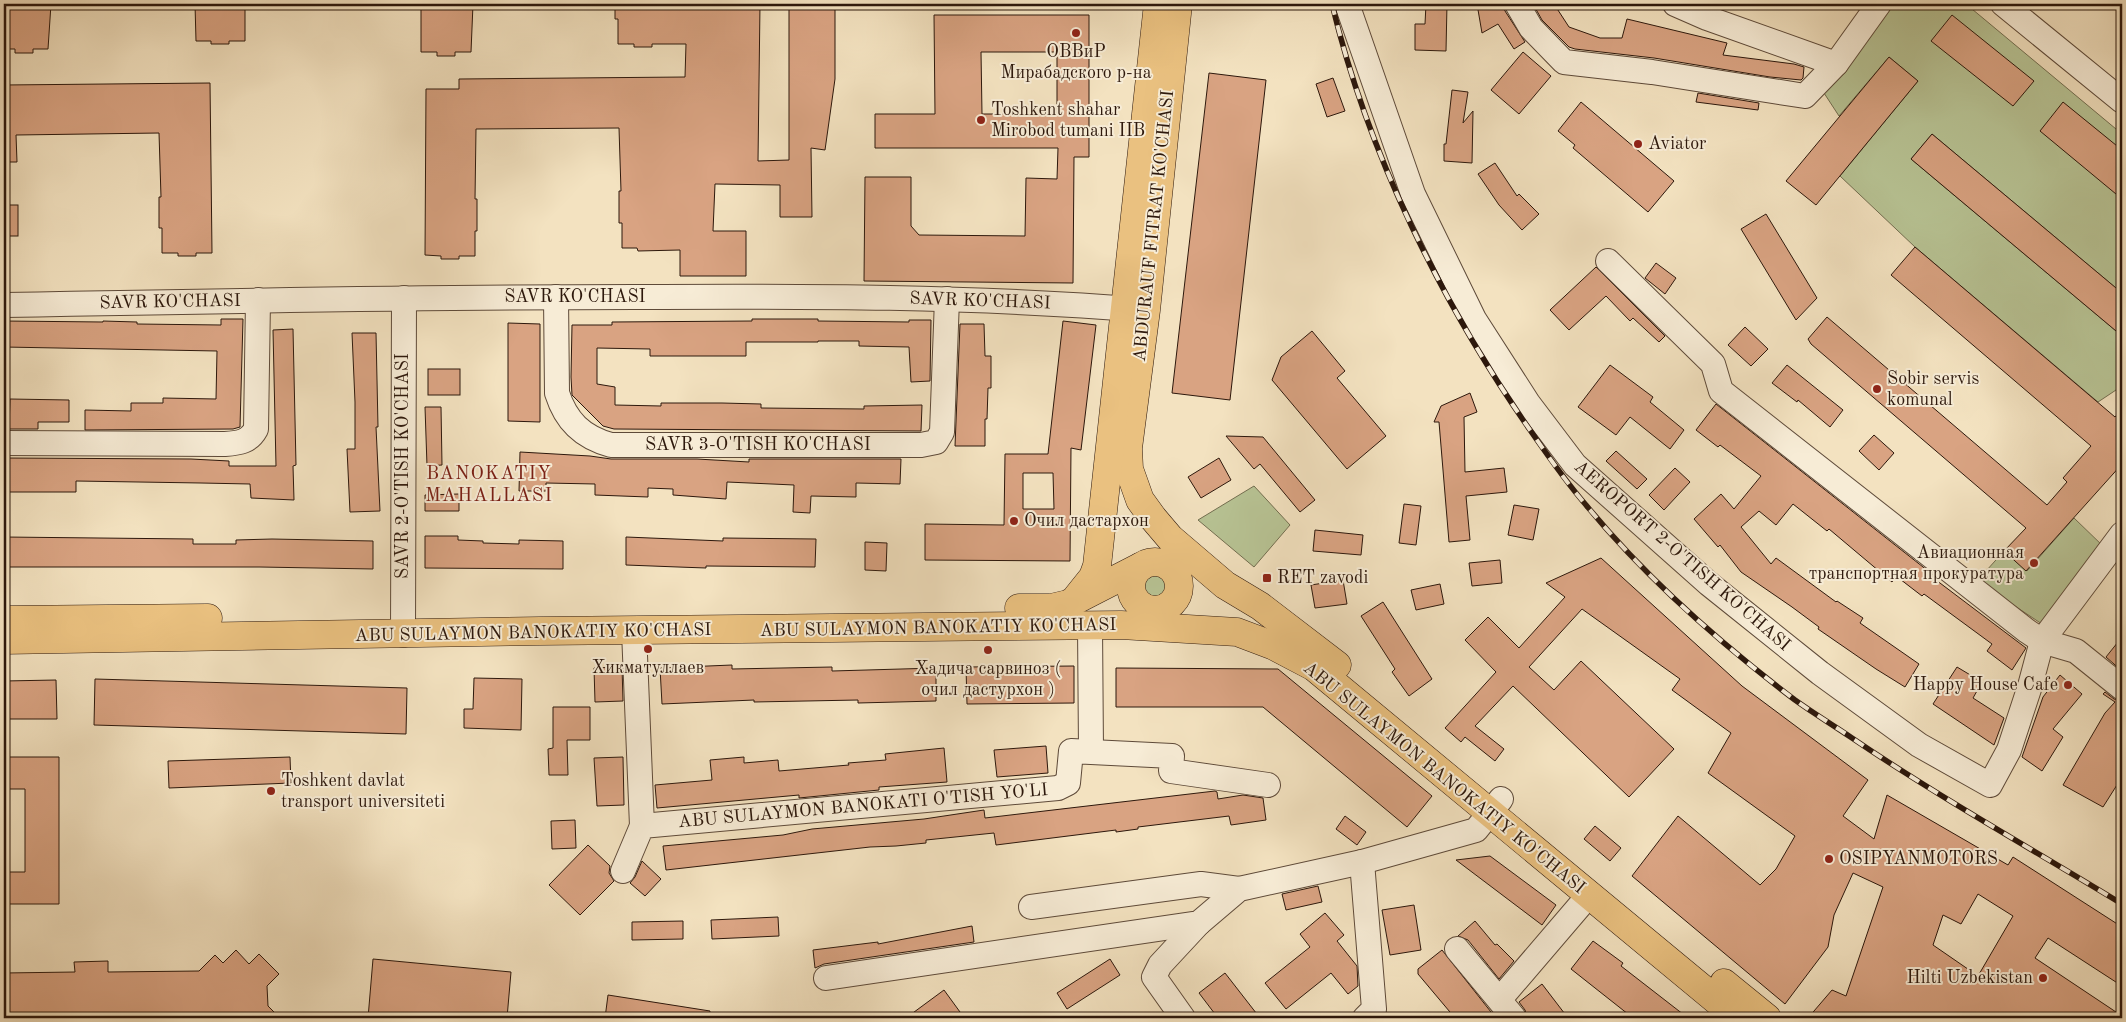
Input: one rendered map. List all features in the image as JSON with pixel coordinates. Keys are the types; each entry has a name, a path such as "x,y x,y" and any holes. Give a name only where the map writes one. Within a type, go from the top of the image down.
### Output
{"main road":[{"name":"ABDURAUF FITRAT KO'CHASI","path":"1135,310 1158,4"},
{"name":"ABDURAUF FITRAT KO'CHASI","path":"1132,578 1118,552 1112,526 1109,498 1118,447 1135,310 1178,4"},
{"name":"ABDURAUF FITRAT KO'CHASI","path":"1068,604 1087,587 1097,566 1118,447"},
{"name":"ABU SULAYMON BANOKATIY KO'CHASI","path":"1118,447 1146,510 1181,548 1226,585 1260,606 1318,649 1495,806 1588,896 1738,1018"},
{"path":"1121,625 1168,607 1177,597 1179,582 1172,570 1170,552 1160,527"},
{"path":"1198,629 1140,605 1132,578 1153,562 1160,563 1172,570 1226,585"},
{"name":"ABU SULAYMON BANOKATIY KO'CHASI","path":"4,640 402,626 1051,608 1068,604 1132,578"},
{"name":"ABU SULAYMON BANOKATIY KO'CHASI","path":"4,620 634,630 1121,625 1237,632 1256,638 1314,668 1767,1018"}],"street":[{"name":"AEROPORT 2-O'TISH KO'CHASI","path":"1347,4 1414,194 1469,310 1528,403 1574,465 1709,584 1820,673 1919,745 1990,785 2009,750 2030,686 2042,641"},
{"path":"1517,4 1531,28 1564,62 1652,72 1805,96 1836,64 1879,4"},
{"path":"1675,4 1707,18 1836,64"},
{"path":"2003,4 2122,101"},
{"path":"1608,261 1713,364 1722,391 2026,632 2042,641 2076,651 2122,688"},
{"name":"SAVR KO'CHASI","path":"4,305 404,298 777,296 1104,306 1135,310"},
{"name":"SAVR 3-O'TISH KO'CHASI","path":"556,297 557,393 560,403 577,428 587,436 611,445 921,445 936,442 942,432 947,300"},
{"name":"SAVR 2-O'TISH KO'CHASI","path":"402,626 404,298"},
{"path":"4,444 225,444 248,440 256,429 258,300"},
{"path":"2042,641 2120,543"},
{"path":"1090,626 1091,751"},
{"path":"623,871 642,826 634,630"},
{"name":"ABU SULAYMON BANOKATI O'TISH YO'LI","path":"642,826 1058,788 1068,783 1071,751 1172,756 1171,772 1268,785"},
{"path":"1031,907 1201,884 1240,889 1362,862 1476,830 1495,806"},
{"path":"1362,862 1374,1009 1364,1018"},
{"path":"1183,1018 1154,977 1160,965 1199,923 1240,889"},
{"path":"1500,1000 1588,896"},
{"path":"826,978 1199,923"},
{"path":"1457,949 1514,1018"}],"green space":[{"path":"1892,4 1966,4 2122,134 2122,293 1932,134 1911,159 2122,336 2122,386 2098,402 1915,247 1840,176 1918,81 1889,57 1839,116 1824,93"},
{"path":"1254,486 1290,525 1254,567 1198,520"},
{"path":"2074,518 2104,547 2045,626 1977,581 2004,551 2027,571"},
{"path":"1156,573 1166,577 1170,587 1166,597 1156,601 1146,597 1142,587 1146,577"}],"building":[{"path":"4,4 51,4 48,49 33,49 33,53 15,53 15,49 4,49"},
{"path":"195,4 245,4 245,41 229,41 229,44 211,44 211,41 196,41"},
{"path":"421,4 473,4 471,52 455,52 455,56 437,56 437,52 421,52"},
{"path":"615,4 760,4 758,161 789,160 789,4 835,4 835,79 825,150 811,148 812,217 780,217 780,185 715,184 713,231 746,231 746,276 680,276 680,250 638,251 637,248 622,248 622,223 619,223 619,191 621,191 619,128 476,129 475,199 477,199 477,231 475,231 475,256 459,256 459,259 441,259 441,256 425,255 426,89 459,89 459,79 685,77 686,44 652,44 652,47 634,47 634,44 618,44 618,19 615,19"},
{"path":"1426,4 1447,4 1446,51 1415,50 1415,24 1425,24"},
{"path":"1477,4 1503,4 1505,11 1525,42 1514,49 1498,24 1482,33"},
{"path":"1533,4 1554,4 1569,27 1600,38 1622,38 1627,19 1727,43 1723,55 1794,64 1804,67 1803,78 1801,80 1770,77 1654,58 1575,49 1569,47 1542,20"},
{"path":"934,15 1089,15 1089,157 1074,157 1073,283 864,281 865,177 911,177 911,226 919,235 1025,236 1026,178 1057,179 1058,148 875,148 875,114 935,114","holes":["981,52 1057,52 1057,114 982,114"]},
{"path":"1952,15 2034,81 2013,106 1931,41"},
{"path":"1523,52 1551,76 1519,114 1491,90"},
{"path":"1889,57 1918,81 1816,205 1786,181"},
{"path":"1209,73 1266,80 1230,400 1172,393"},
{"path":"1333,78 1345,111 1327,117 1316,84"},
{"path":"210,83 212,253 196,253 196,256 178,256 178,253 162,253 162,228 159,228 159,197 161,197 159,133 16,135 17,162 4,162 4,85"},
{"path":"1452,90 1468,92 1463,123 1473,111 1472,163 1444,161 1444,144 1446,144"},
{"path":"1698,93 1759,103 1758,110 1696,102"},
{"path":"1581,102 1674,181 1648,212 1573,148 1575,145 1558,131"},
{"path":"2063,102 2122,150 2122,199 2040,131"},
{"path":"1932,134 2122,293 2122,336 1911,159"},
{"path":"1495,163 1517,196 1519,194 1539,214 1522,230 1499,205 1478,174"},
{"path":"4,205 18,205 18,236 4,236"},
{"path":"1766,214 1817,298 1796,320 1741,229"},
{"path":"1915,247 2115,417 2122,409 2122,464 2026,571 2004,551 2026,528 1811,344 1808,339 1827,317 2047,505 2067,482 2063,478 2091,446 1891,275"},
{"path":"1656,263 1676,278 1665,294 1645,278"},
{"path":"1596,267 1665,336 1659,342 1633,318 1630,321 1606,296 1569,330 1550,310"},
{"path":"221,319 243,319 240,427 233,429 85,430 85,410 131,411 131,403 163,403 163,398 216,399 217,351 4,347 4,321 103,321 137,322 137,324 221,325"},
{"path":"752,319 909,322 909,320 931,320 930,381 911,382 909,347 859,346 859,341 818,341 746,342 746,356 650,356 650,349 597,348 597,384 615,387 615,405 661,406 661,403 722,403 761,404 761,408 864,409 864,406 922,405 921,431 614,429 603,426 572,395 572,325 612,325 612,322 752,321"},
{"path":"1063,321 1096,325 1081,450 1071,448 1070,561 925,560 925,524 1004,525 1005,454 1048,454","holes":["1023,473 1053,473 1054,509 1023,509"]},
{"path":"508,323 540,324 540,422 508,421"},
{"path":"960,324 984,324 985,356 991,356 991,388 988,388 985,446 955,446"},
{"path":"1745,327 1768,349 1751,366 1728,345"},
{"path":"293,329 296,465 293,466 294,500 251,498 250,484 76,481 76,492 4,492 4,458 191,459 229,461 229,466 276,466 273,330"},
{"path":"1312,331 1345,371 1337,378 1386,436 1347,469 1272,380 1281,357"},
{"path":"352,333 376,333 378,427 376,427 380,511 350,512 347,449 355,449"},
{"path":"1610,365 1653,397 1650,402 1684,430 1670,449 1630,417 1616,435 1578,407"},
{"path":"1787,365 1843,410 1830,427 1798,400 1797,402 1772,383"},
{"path":"428,369 460,369 460,395 428,395"},
{"path":"1470,393 1477,412 1464,417 1465,472 1504,468 1507,492 1466,496 1470,540 1449,542 1439,422 1434,422 1441,406"},
{"path":"10,399 69,400 69,422 38,422 38,429 9,429"},
{"path":"1716,404 1937,578 1936,580 2026,648 2012,670 1987,651 1992,644 1896,576 1892,582 1829,529 1827,531 1793,504 1776,525 1759,511 1741,527 1771,564 1776,558 1836,602 1863,618 1860,623 1919,664 1905,687 1818,629 1819,627 1792,607 1741,572 1720,545 1718,547 1694,519 1721,494 1734,509 1761,476 1720,445 1718,447 1696,430"},
{"path":"425,407 441,407 442,465 427,466"},
{"path":"1874,435 1894,453 1879,470 1859,451"},
{"path":"1226,436 1263,437 1315,500 1300,512 1260,464 1254,469"},
{"path":"1616,451 1647,479 1637,489 1606,461"},
{"path":"520,452 611,459 697,459 749,462 749,459 901,459 900,484 856,483 856,497 811,496 810,513 793,512 794,485 727,482 726,499 673,495 673,489 648,488 648,497 595,495 595,484 546,483 546,491 519,491"},
{"path":"1219,458 1231,480 1201,498 1188,477"},
{"path":"1675,468 1690,482 1664,510 1649,495"},
{"path":"459,494 459,511 425,511 425,495"},
{"path":"1404,504 1421,506 1416,545 1399,543"},
{"path":"1514,505 1539,509 1533,540 1508,535"},
{"path":"1315,530 1363,535 1361,555 1313,551"},
{"path":"425,536 458,536 458,540 483,541 483,543 519,544 519,540 563,541 563,569 425,568"},
{"path":"4,537 193,539 193,544 236,544 236,540 272,539 373,541 373,569 4,567"},
{"path":"626,537 723,541 723,538 816,539 815,567 706,566 706,568 626,565"},
{"path":"865,542 887,543 886,571 865,570"},
{"path":"1601,558 1742,686 1868,780 1843,816 1874,839 1887,795 2008,865 2013,857 2122,927 2122,986 2048,938 2035,958 2122,1016 2122,1018 1808,1018 1832,990 1846,996 1883,887 1853,873 1834,915 1828,947 1785,1004 1632,876 1678,816 1760,885 1776,869 1795,836 1708,773 1731,733 1672,690 1680,679 1582,609 1529,667 1554,690 1581,661 1674,749 1629,797 1513,686 1475,726 1504,749 1495,761 1465,737 1461,742 1445,728 1496,672 1465,640 1488,617 1519,648 1565,597 1546,583","holes":["1978,894 2013,916 1978,976 1933,945 1943,915 1961,924"]},
{"path":"1500,560 1502,583 1472,586 1469,563"},
{"path":"1343,580 1347,604 1315,608 1311,585"},
{"path":"1440,584 1444,604 1416,610 1411,590"},
{"path":"1383,602 1432,679 1409,696 1392,672 1395,669 1361,616"},
{"path":"2122,637 2122,671 2106,657"},
{"path":"732,665 732,669 832,667 832,671 936,668 936,701 858,703 858,700 754,702 754,700 662,704 660,668"},
{"path":"1074,666 1074,703 967,704 966,667"},
{"path":"622,667 623,701 595,702 594,668"},
{"path":"1957,667 1982,682 1973,698 2004,718 1994,745 1933,704"},
{"path":"1116,668 1278,669 1432,796 1407,827 1263,707 1116,707"},
{"path":"2060,675 2082,694 2053,729 2063,737 2042,771 2022,757 2043,697"},
{"path":"474,678 522,679 521,730 464,728 464,709 473,709"},
{"path":"95,679 407,688 406,734 94,725"},
{"path":"56,680 57,719 4,719 4,681"},
{"path":"2105,692 2114,699 2122,701 2122,777 2103,807 2063,785 2105,713 2115,702 2103,694"},
{"path":"553,707 590,707 590,740 567,740 568,775 549,775 548,749 553,748"},
{"path":"1046,746 1048,773 997,777 994,750"},
{"path":"944,748 947,782 879,787 879,790 799,798 799,795 657,808 655,785 712,780 710,760 744,757 744,763 778,760 779,771 886,760 885,754"},
{"path":"4,757 59,757 59,904 4,904 4,872 25,872 25,789 4,789"},
{"path":"290,757 291,783 169,788 168,761"},
{"path":"623,757 624,805 597,806 594,758"},
{"path":"1217,792 1218,799 1243,795 1263,798 1266,820 1231,825 1229,816 1138,827 1138,829 1116,832 1116,830 996,845 994,833 926,840 926,843 870,847 666,870 663,846 783,835 812,829 924,819 984,810 985,818"},
{"path":"1345,816 1366,832 1357,845 1336,829"},
{"path":"575,820 576,848 552,849 551,821"},
{"path":"1595,826 1621,848 1610,861 1584,839"},
{"path":"588,845 610,866 609,873 614,881 580,915 549,885"},
{"path":"1490,856 1556,905 1542,925 1456,860"},
{"path":"642,861 661,879 645,896 630,883 635,877"},
{"path":"1318,886 1322,902 1286,910 1282,894"},
{"path":"1414,905 1421,950 1390,955 1382,910"},
{"path":"1325,913 1344,935 1337,941 1357,966 1358,986 1348,994 1331,973 1286,1009 1265,983 1310,947 1300,934"},
{"path":"778,917 779,936 712,939 711,920"},
{"path":"683,921 683,939 632,940 632,922"},
{"path":"1475,921 1495,945 1497,944 1514,961 1499,979 1468,940 1458,936"},
{"path":"972,926 974,942 824,964 815,968 813,950 878,942 878,944"},
{"path":"1593,941 1623,963 1621,966 1688,1018 1633,1018 1571,969"},
{"path":"236,950 249,964 259,954 279,974 267,986 268,1006 280,1018 4,1018 4,973 75,972 74,962 108,961 108,972 199,971 215,955 223,963"},
{"path":"1442,950 1491,1012 1483,1018 1455,1018 1418,974 1418,969"},
{"path":"373,959 511,972 507,1018 368,1018"},
{"path":"1110,959 1120,975 1067,1009 1057,993"},
{"path":"1225,973 1260,1018 1218,1018 1199,993"},
{"path":"1542,984 1568,1018 1527,1018 1525,1010 1519,1002"},
{"path":"944,990 960,1012 952,1018 906,1018"},
{"path":"608,995 710,1011 709,1018 605,1018"}],"railway":[{"path":"1332,4 1347,60 1387,171 1438,279 1498,382 1530,430 1571,487 1609,532 1685,608 1739,656 1795,700 1918,781 2122,904"}],"place":[{"name":"ОВВиР Мирабадского р-на","path":"1076,33"},
{"name":"Toshkent shahar Mirobod tumani IIB","path":"981,120"},
{"name":"Aviator","path":"1638,144"},
{"name":"Sobir servis komunal","path":"1877,389"},
{"name":"Очил дастархон","path":"1014,521"},
{"name":"Авиационная транспортная прокуратура","path":"2034,563"},
{"name":"RET zavodi","path":"1267,578"},
{"name":"Хикматуллаев","path":"648,649"},
{"name":"Хадича сарвиноз ( очил дастурхон )","path":"988,650"},
{"name":"Happy House Cafe","path":"2068,685"},
{"name":"Toshkent davlat transport universiteti","path":"271,791"},
{"name":"OSIPYANMOTORS","path":"1829,859"},
{"name":"Hilti Uzbekistan","path":"2043,978"}],"district":[{"name":"BANOKATIY MAHALLASI","path":"489,485"}]}
